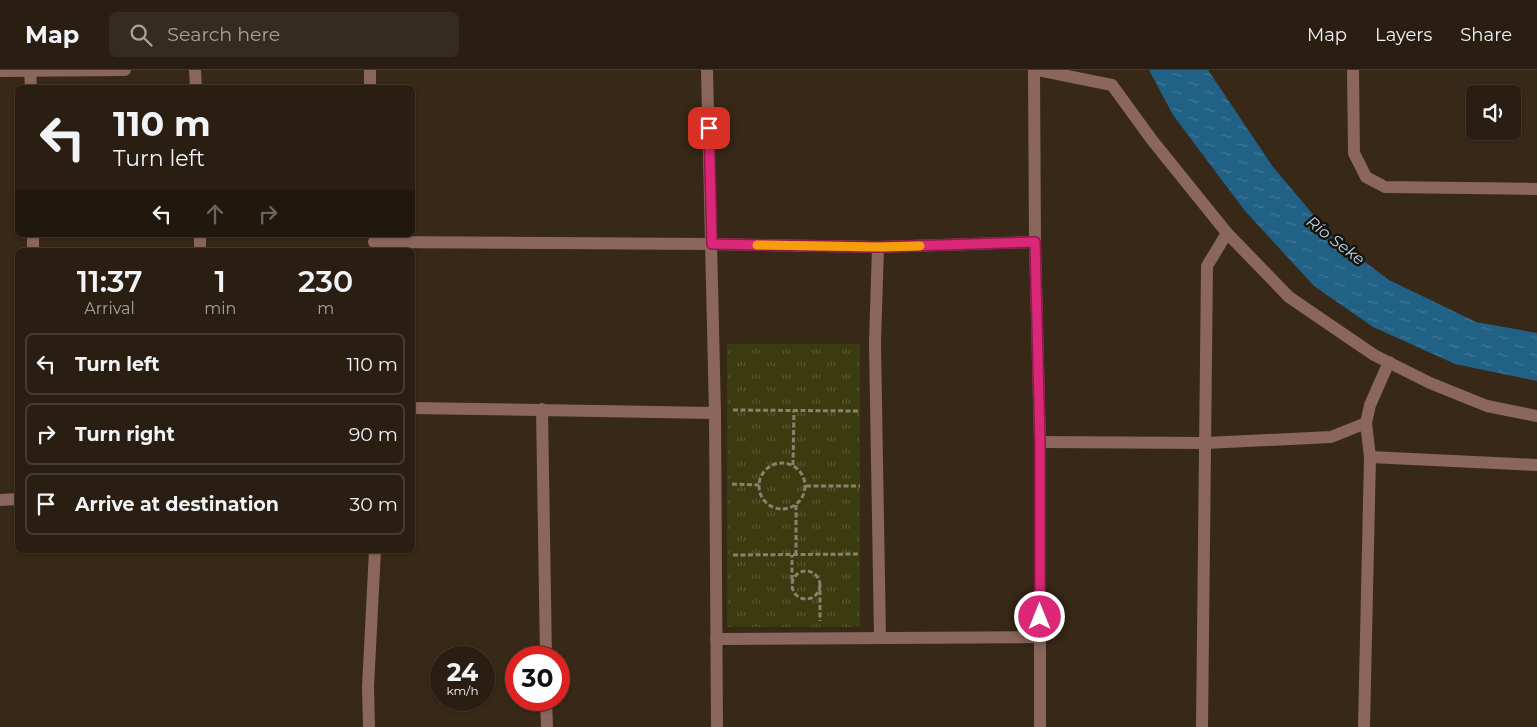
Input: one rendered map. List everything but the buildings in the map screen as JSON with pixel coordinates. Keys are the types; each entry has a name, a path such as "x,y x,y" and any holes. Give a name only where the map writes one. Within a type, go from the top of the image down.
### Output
{"street":[{"path":"30,70 31,85"},
{"path":"0,71 125,70"},
{"path":"195,70 196,85"},
{"path":"370,70 370,85"},
{"path":"708,70 712,244 721,411 716,727"},
{"path":"1034,70 1035,242 1040,442 1040,727"},
{"path":"1038,70 1112,85 1152,140 1227,233 1289,297 1374,355 1430,383 1487,406 1537,416"},
{"path":"1353,70 1354,152 1366,177 1385,187 1537,189"},
{"path":"1202,727 1207,266 1227,233"},
{"path":"374,242 878,247 1035,242"},
{"path":"878,247 875,343 880,637"},
{"path":"1364,727 1370,457 1366,424 1370,405 1389,362"},
{"path":"415,408 721,411"},
{"path":"542,409 546,646"},
{"path":"1040,442 1206,444 1331,437 1366,424"},
{"path":"1370,457 1537,465"},
{"path":"0,500 15,499"},
{"path":"369,727 368,687 375,553"},
{"path":"716,639 1040,637"},
{"path":"546,711 547,727"}],"path":[{"path":"794,410 794,465"},
{"path":"721,411 860,411"},
{"path":"782,462 794,465 802,472 806,486 804,494 796,505 786,509 770,506 764,501 759,485 763,472 769,466 782,462"},
{"path":"727,484 759,485"},
{"path":"806,486 860,486"},
{"path":"796,505 793,590 798,597 807,599 815,596 820,588 820,584"},
{"path":"727,555 860,554"},
{"path":"792,586 798,573 808,571 816,575 820,584 820,627"}],"green space":[{"path":"727,344 860,344 860,627 727,627"}],"water":[{"path":"1149,70 1208,70 1273,167 1333,238 1389,280 1476,322 1537,333 1537,381 1455,364 1373,327 1314,286 1245,211 1173,115"}],"slow traffic":[{"path":"757,245 920,246"}],"route":[{"path":"709,128 712,244 878,247 1035,242 1040,442 1040,617"}],"water label":[{"name":"Río Seke","path":"1336,240"}]}
